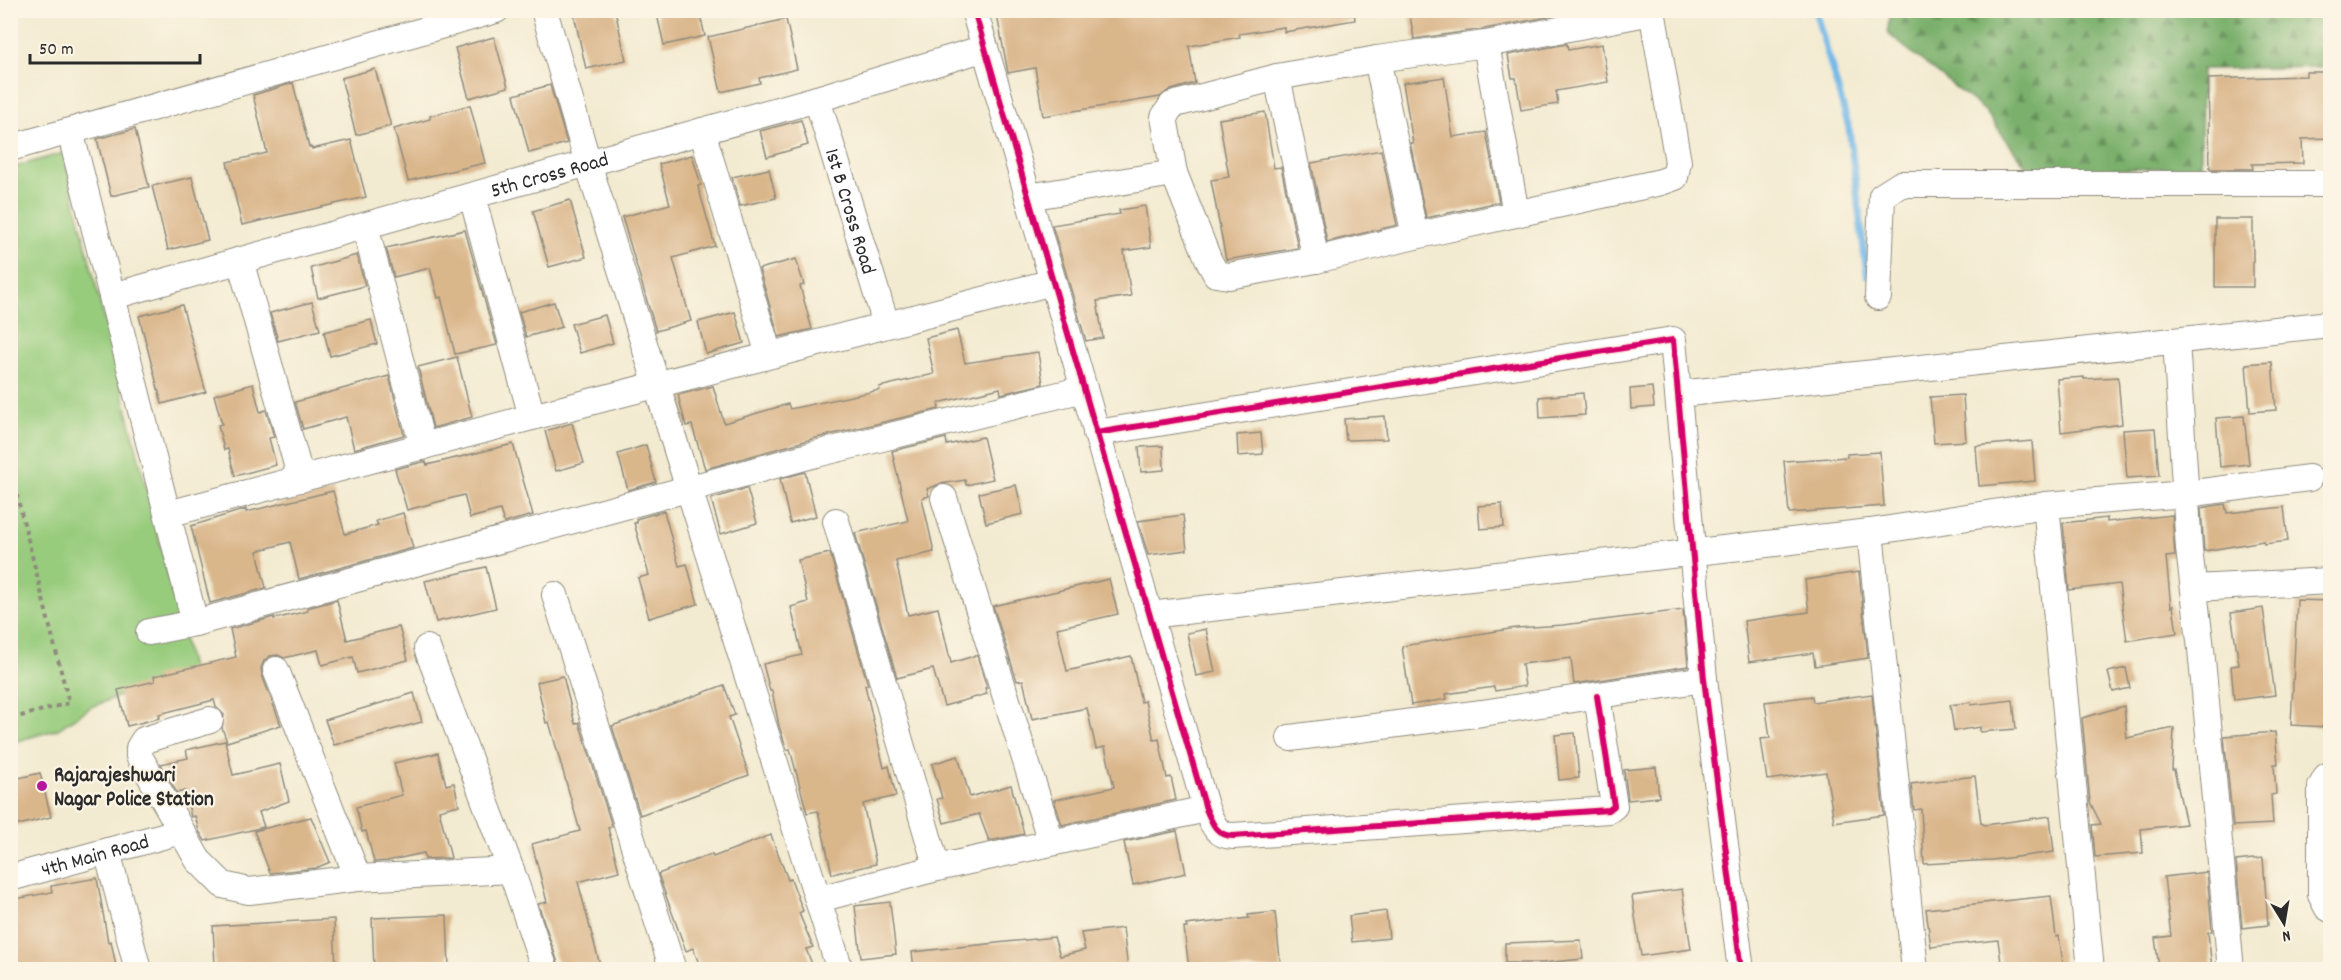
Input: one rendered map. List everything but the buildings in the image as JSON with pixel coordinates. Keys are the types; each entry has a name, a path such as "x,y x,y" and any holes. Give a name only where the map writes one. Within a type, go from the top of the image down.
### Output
{"street":[{"path":"10,148 496,10"},
{"path":"544,10 588,163 688,489 840,969"},
{"path":"974,10 1206,809 1215,829 1227,836 1609,810 1614,806 1597,696"},
{"path":"1652,11 1678,162 1675,177 1316,260 1229,276 1216,274 1174,173 1164,117 1172,105 1277,77 1377,59 1486,44 1652,11"},
{"path":"1486,44 1516,214"},
{"name":"5th Cross Road","path":"113,296 817,99 985,48"},
{"path":"1377,59 1415,236"},
{"path":"1277,77 1316,260"},
{"name":"1st B Cross Road","path":"817,99 886,324"},
{"path":"70,131 195,623"},
{"path":"702,131 769,355"},
{"path":"1028,197 1174,173"},
{"path":"1878,297 1882,196 1901,184 2331,184"},
{"path":"472,195 532,417"},
{"path":"365,226 423,447"},
{"path":"240,261 301,479"},
{"path":"168,514 1053,282"},
{"path":"1679,394 2331,324"},
{"path":"1096,433 1673,340 1704,679 1741,969"},
{"path":"2176,341 2193,588 2231,969"},
{"path":"150,632 195,623 816,454 1084,389"},
{"path":"1150,615 1870,532 2046,505 2186,495 2308,478"},
{"path":"944,498 1051,842"},
{"path":"2046,505 2091,969"},
{"path":"836,521 937,868"},
{"path":"1870,532 1915,969"},
{"path":"2193,588 2331,581"},
{"path":"555,596 673,969"},
{"path":"427,648 511,870 545,969"},
{"path":"276,670 358,878"},
{"path":"1290,738 1482,713 1704,679"},
{"path":"210,720 144,740 139,748 139,756 198,860 223,885 249,891 358,878 511,870"},
{"path":"2331,775 2327,776 2321,788 2321,895 2327,908 2331,909"},
{"path":"819,899 937,868 1206,809"},
{"name":"4th Main Road","path":"10,878 181,831"},
{"path":"107,851 138,969"}],"path":[{"path":"10,468 69,703 10,719"}],"green space":[{"path":"1891,10 2330,11 2330,67 2202,69 2201,167 2030,172 1985,111 1887,33"},
{"path":"63,153 191,668 91,707 58,729 11,743 11,168"}],"waterway":[{"path":"1815,10 1849,128 1867,275"}],"cycle path":[{"path":"974,10 1206,809 1215,827 1222,834 1233,836 1609,810 1614,806 1597,696"},
{"path":"1096,433 1673,340 1704,679 1741,970"}],"place":[{"name":"Rajarajeshwari Nagar Police Station","path":"42,786"}]}
